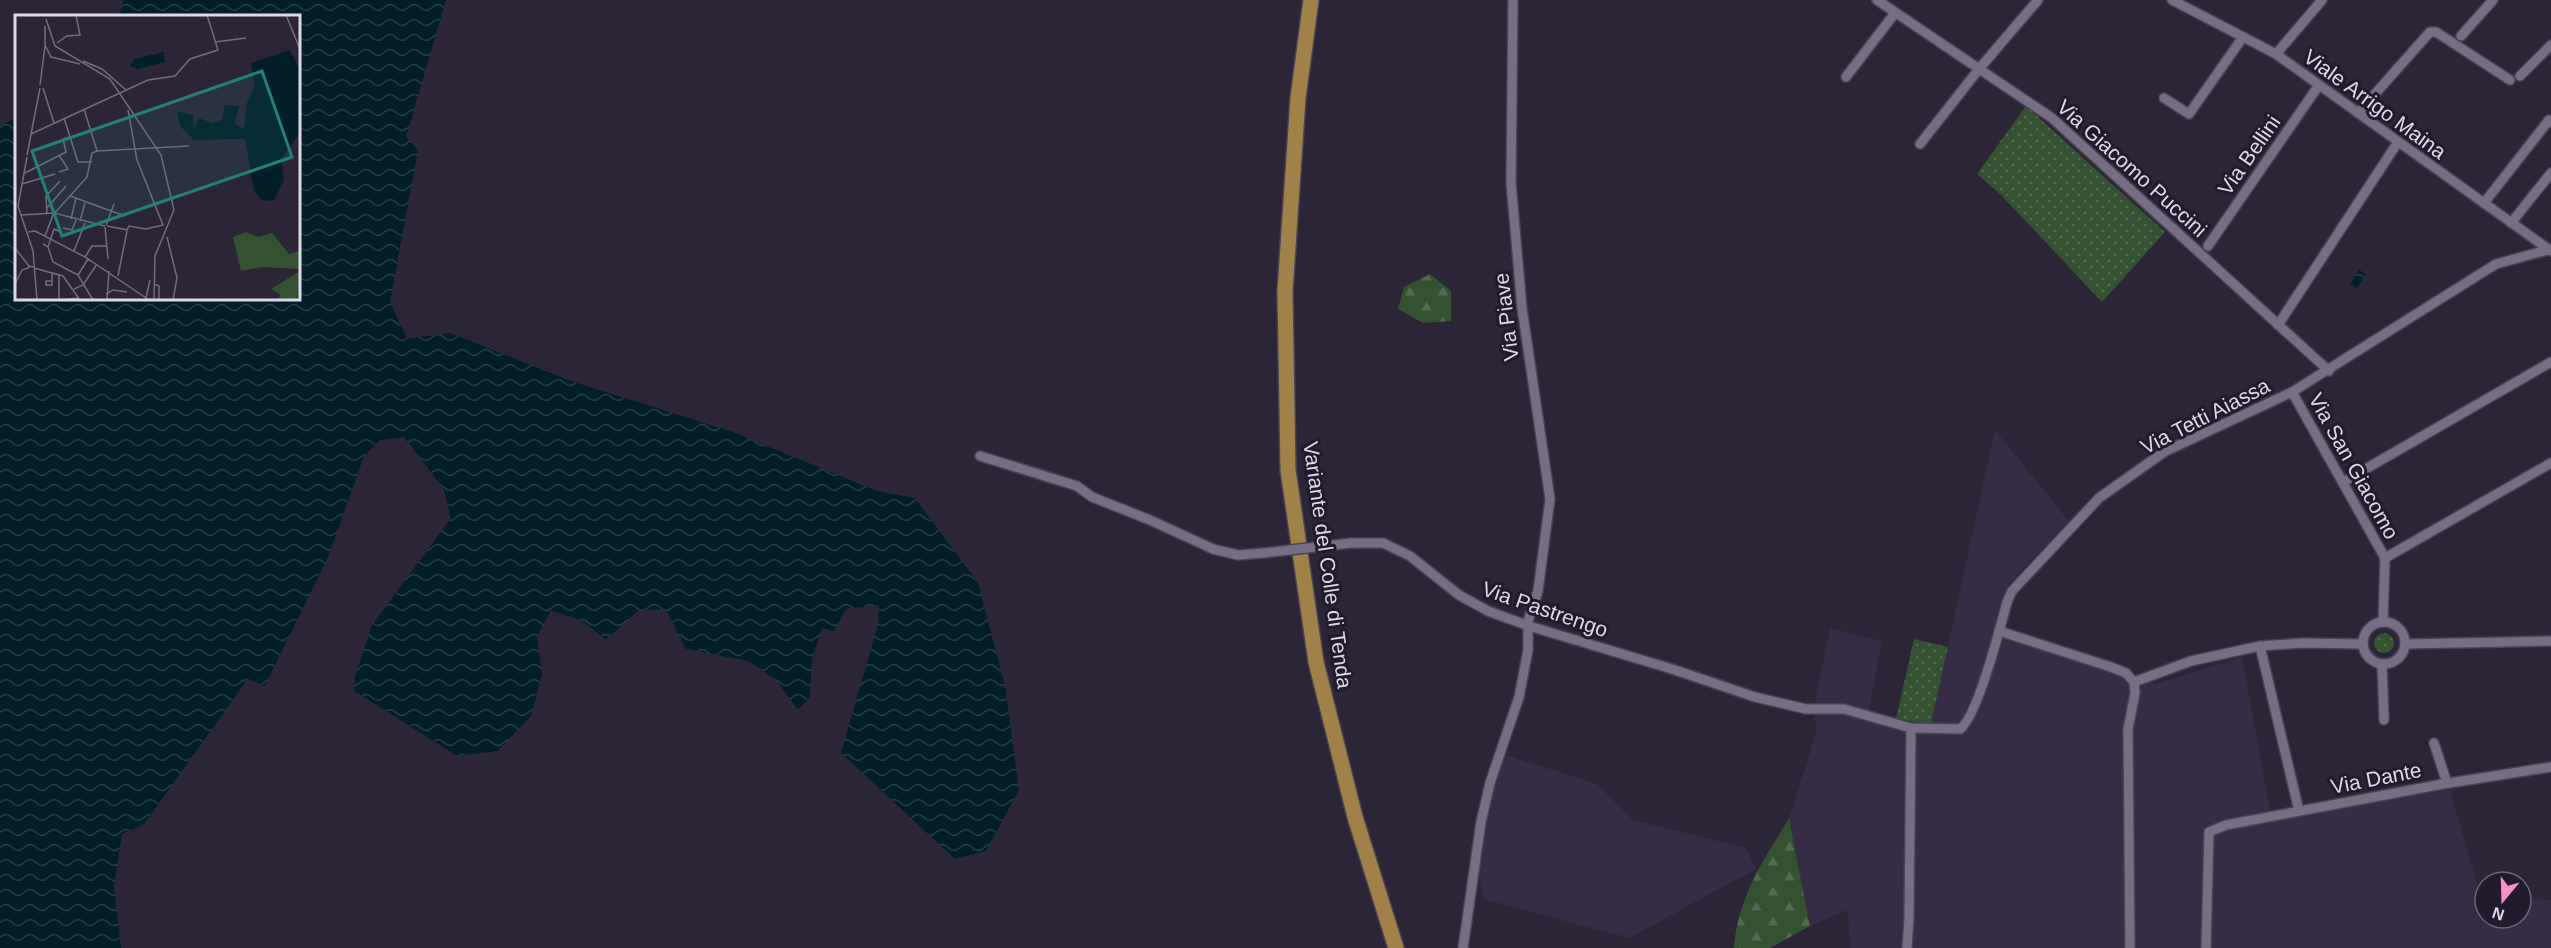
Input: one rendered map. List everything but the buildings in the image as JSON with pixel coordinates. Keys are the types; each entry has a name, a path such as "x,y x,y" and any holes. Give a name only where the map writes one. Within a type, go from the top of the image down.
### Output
{"main road":[{"name":"Variante del Colle di Tenda","path":"1311,0 1298,98 1285,291 1288,470 1316,662 1355,817 1396,948"}],"street":[{"name":"Via Piave","path":"1463,948 1481,822 1490,783 1519,697 1528,650 1528,621 1538,591 1550,499 1522,308 1511,183 1513,0"},
{"name":"Via Giacomo Puccini","path":"1877,0 2052,118 2329,371"},
{"path":"1920,144 1979,69 2038,0"},
{"path":"2276,54 2322,0"},
{"path":"2461,36 2493,0"},
{"name":"Viale Arrigo Maina","path":"2176,1 2276,54 2550,250"},
{"path":"1845,77 1895,12"},
{"path":"2358,113 2430,32 2436,32 2510,80"},
{"path":"2164,98 2189,114 2243,37"},
{"path":"2520,76 2549,46"},
{"name":"Via Bellini","path":"2208,246 2319,85"},
{"path":"2484,204 2549,120 2551,122"},
{"path":"2278,325 2398,142"},
{"path":"2511,223 2551,173"},
{"name":"Via Tetti Aiassa","path":"1911,728 1951,730 1965,725 1999,631 2007,602 2013,591 2099,498 2164,452 2292,392 2329,371 2496,264 2550,250"},
{"path":"2343,482 2551,362"},
{"name":"Via San Giacomo","path":"2292,392 2385,558"},
{"name":"Via Pastrengo","path":"980,456 1077,486 1092,497 1213,549 1238,555 1351,543 1383,543 1410,556 1470,603 1529,627 1672,669 1755,698 1806,710 1844,709 1911,728"},
{"path":"2383,622 2385,558 2551,463"},
{"path":"2383,622 2401,630 2405,644 2395,661 2382,664 2369,657 2363,645 2364,638 2371,627 2383,622"},
{"path":"1999,631 2111,667 2126,674 2134,682"},
{"path":"2405,644 2551,641"},
{"path":"2134,682 2191,661 2260,646 2302,642 2363,645"},
{"path":"2260,646 2299,811"},
{"path":"2382,664 2384,720"},
{"path":"2130,948 2128,750 2134,682"},
{"path":"1906,948 1909,918 1911,728"},
{"path":"2434,742 2447,783"},
{"name":"Via Dante","path":"2206,948 2209,832 2226,825 2447,783 2551,768"}],"shaded area":[{"path":"1995,430 2069,521 2009,584 1997,628 2155,684 2242,657 2270,810 2450,790 2473,870 2473,930 2533,930 2533,899 2551,900 2551,948 1851,948 1847,910 1810,926 1789,819 1817,730 1813,712 1830,628 1882,641 1869,710 1896,719 1931,724"},
{"path":"1506,755 1597,784 1633,820 1746,848 1756,869 1629,938 1483,899 1478,870 1487,803"}],"green space":[{"path":"2026,106 2165,232 2102,302 2001,195 1977,174"},
{"path":"1430,274 1451,291 1451,321 1423,323 1398,309 1404,287"},
{"path":"2384,633 2391,636 2394,643 2391,650 2384,653 2377,650 2374,643 2377,636"},
{"path":"1914,639 1948,647 1931,724 1896,719"},
{"path":"1789,819 1810,926 1770,948 1734,948 1740,913 1753,880"}],"water":[{"path":"123,0 446,0 406,137 418,150 390,302 407,339 450,333 571,381 730,431 877,491 915,498 978,583 1005,686 1019,790 986,851 955,859 841,753 878,625 879,605 846,609 834,631 822,628 812,659 810,697 798,710 776,680 748,661 686,649 666,609 638,611 606,640 582,621 551,610 537,637 542,675 531,716 498,751 457,756 354,691 355,676 372,625 451,518 443,488 404,437 380,440 364,456 328,557 265,686 248,679 144,824 122,834 114,886 121,948 0,948 0,126 15,118 15,300 300,300 300,15 119,15"},
{"path":"2359,270 2366,274 2357,288 2350,284"}]}
